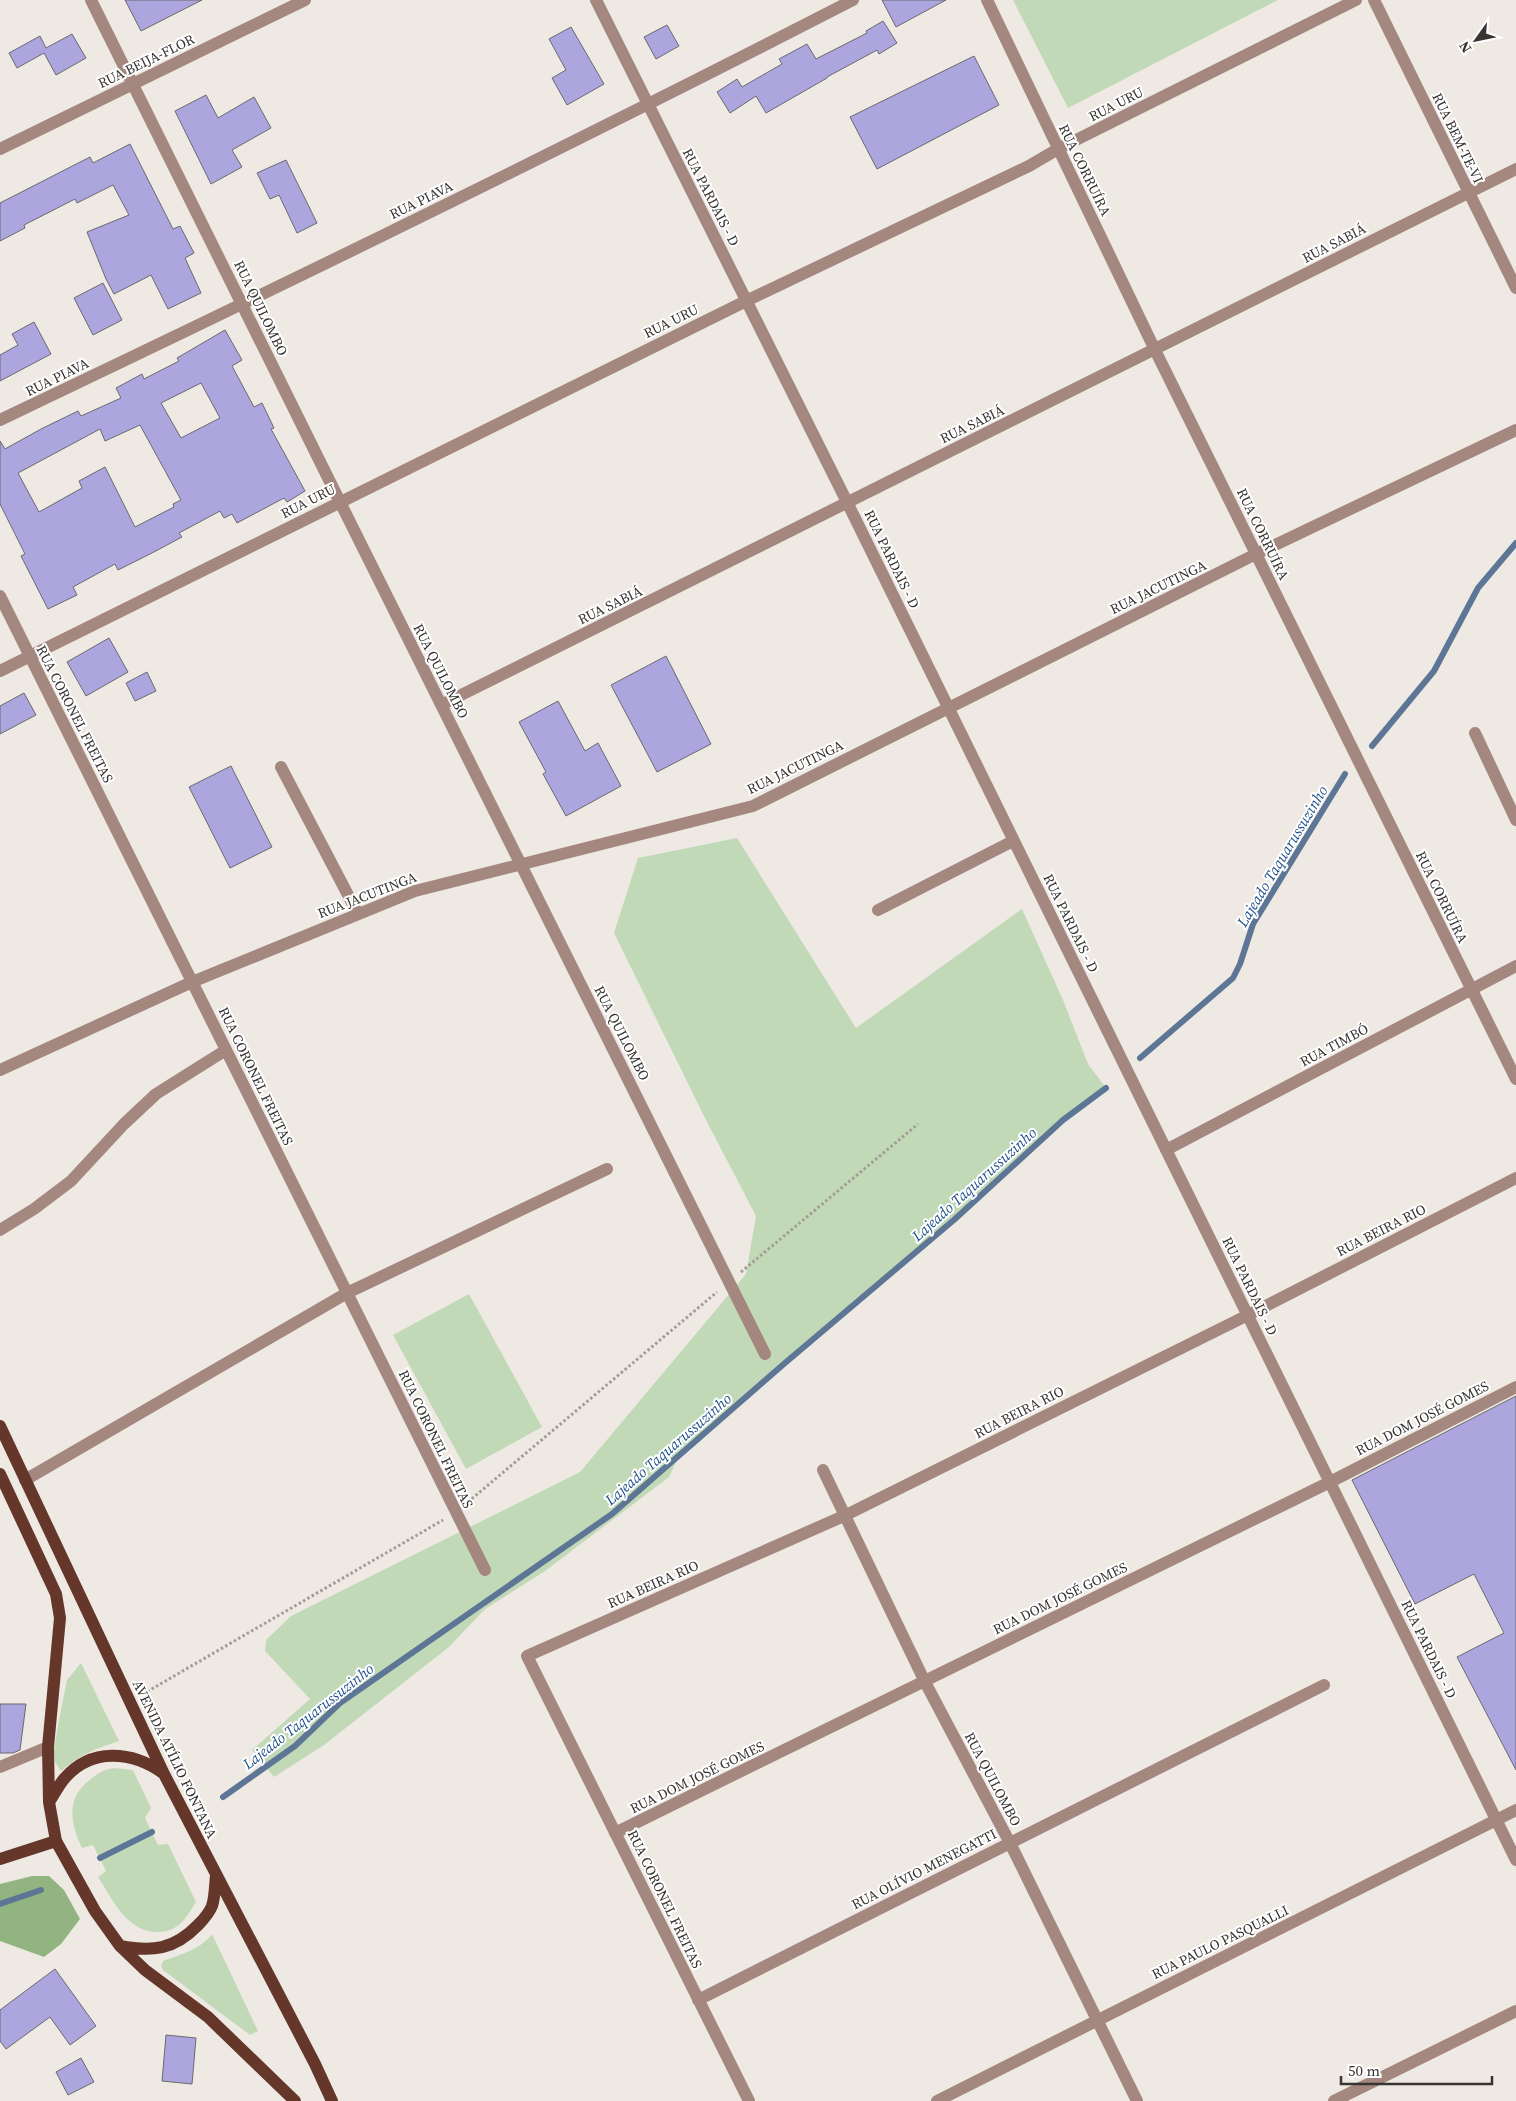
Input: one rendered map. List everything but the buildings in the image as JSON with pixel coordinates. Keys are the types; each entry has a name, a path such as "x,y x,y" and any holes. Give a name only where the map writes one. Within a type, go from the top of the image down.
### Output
{"main road":[{"name":"AVENIDA ATÍLIO FONTANA","path":"0,1426 164,1774 315,2064 332,2101"},
{"path":"0,1474 56,1594 60,1618 48,1747 49,1802 56,1841 95,1912 120,1946 145,1970 208,2017 295,2101"},
{"path":"49,1802 68,1775 99,1757 116,1755 133,1757 150,1764 164,1774"},
{"path":"0,1859 56,1841"},
{"path":"120,1946 141,1950 165,1948 186,1937 203,1920 212,1907 216,1875"}],"street":[{"name":"RUA QUILOMBO","path":"92,0 132,84 765,1354"},
{"name":"RUA BEIJA-FLOR","path":"0,149 305,0"},
{"name":"RUA PARDAIS - D","path":"596,0 847,502 1516,1860"},
{"name":"RUA CORRUÍRA","path":"987,0 1155,350 1516,1079"},
{"name":"RUA URU","path":"0,671 746,300 1029,166 1058,149 1356,0"},
{"name":"RUA BEM-TE-VI","path":"1374,0 1516,288"},
{"name":"RUA PIAVA","path":"0,420 242,305 648,105 850,1"},
{"name":"RUA SABIÁ","path":"441,705 1516,169"},
{"name":"RUA JACUTINGA","path":"0,1070 192,982 414,891 753,806 1256,554 1516,430"},
{"name":"RUA CORONEL FREITAS","path":"0,596 485,1570"},
{"path":"1475,733 1516,820"},
{"path":"281,767 358,914"},
{"path":"878,910 1013,841"},
{"name":"RUA TIMBÓ","path":"1166,1150 1516,966"},
{"path":"0,1230 34,1209 71,1181 124,1124 156,1094 226,1050"},
{"path":"26,1480 347,1293 607,1170"},
{"name":"RUA BEIRA RIO","path":"528,1656 846,1516 1248,1315 1516,1178"},
{"name":"RUA DOM JOSÉ GOMES","path":"616,1833 1330,1482 1516,1387"},
{"name":"RUA QUILOMBO","path":"823,1470 925,1682 1010,1842 1137,2101"},
{"name":"RUA CORONEL FREITAS","path":"528,1656 749,2101"},
{"name":"RUA OLÍVIO MENEGATTI","path":"698,2000 1324,1685"},
{"path":"0,1767 48,1747"},
{"name":"RUA PAULO PASQUALLI","path":"937,2101 1516,1810"},
{"path":"1334,2101 1516,2011"}],"path":[{"path":"130,1702 456,1512 918,1124"}],"green space":[{"path":"1013,0 1278,0 1068,108"},
{"path":"737,838 856,1028 1022,909 1063,1000 1088,1064 1106,1088 1063,1120 955,1219 785,1363 679,1456 669,1477 545,1571 485,1609 449,1647 324,1745 274,1777 252,1750 310,1699 265,1651 266,1640 291,1616 580,1472 746,1274 756,1216 705,1118 614,933 638,858"},
{"path":"469,1294 542,1427 466,1469 393,1335"},
{"path":"81,1663 119,1741 88,1753 61,1771 55,1762 54,1749 60,1715 67,1680"},
{"path":"114,1768 133,1770 151,1808 145,1818 158,1845 168,1844 196,1902 182,1922 168,1931 148,1931 138,1927 122,1914 98,1877 106,1871 93,1845 82,1848 75,1831 72,1814 75,1798 86,1783 96,1775"},
{"path":"32,1876 49,1876 64,1890 80,1919 61,1944 44,1957 0,1941 0,1884"},
{"path":"212,1934 258,2031 250,2035 163,1970 161,1966 163,1961 196,1948"}],"waterway":[{"name":"Lajeado Taquarussuzinho","path":"1372,746 1434,671 1478,588 1516,543"},
{"name":"Lajeado Taquarussuzinho","path":"1140,1058 1233,978 1240,964 1253,924 1345,774"},
{"name":"Lajeado Taquarussuzinho","path":"223,1797 295,1746 340,1703 612,1514 785,1363 955,1219 1063,1120 1106,1088"},
{"name":"Lajeado Taquarussuzinho","path":"100,1858 152,1832"},
{"name":"Lajeado Taquarussuzinho","path":"0,1904 41,1890"}]}
